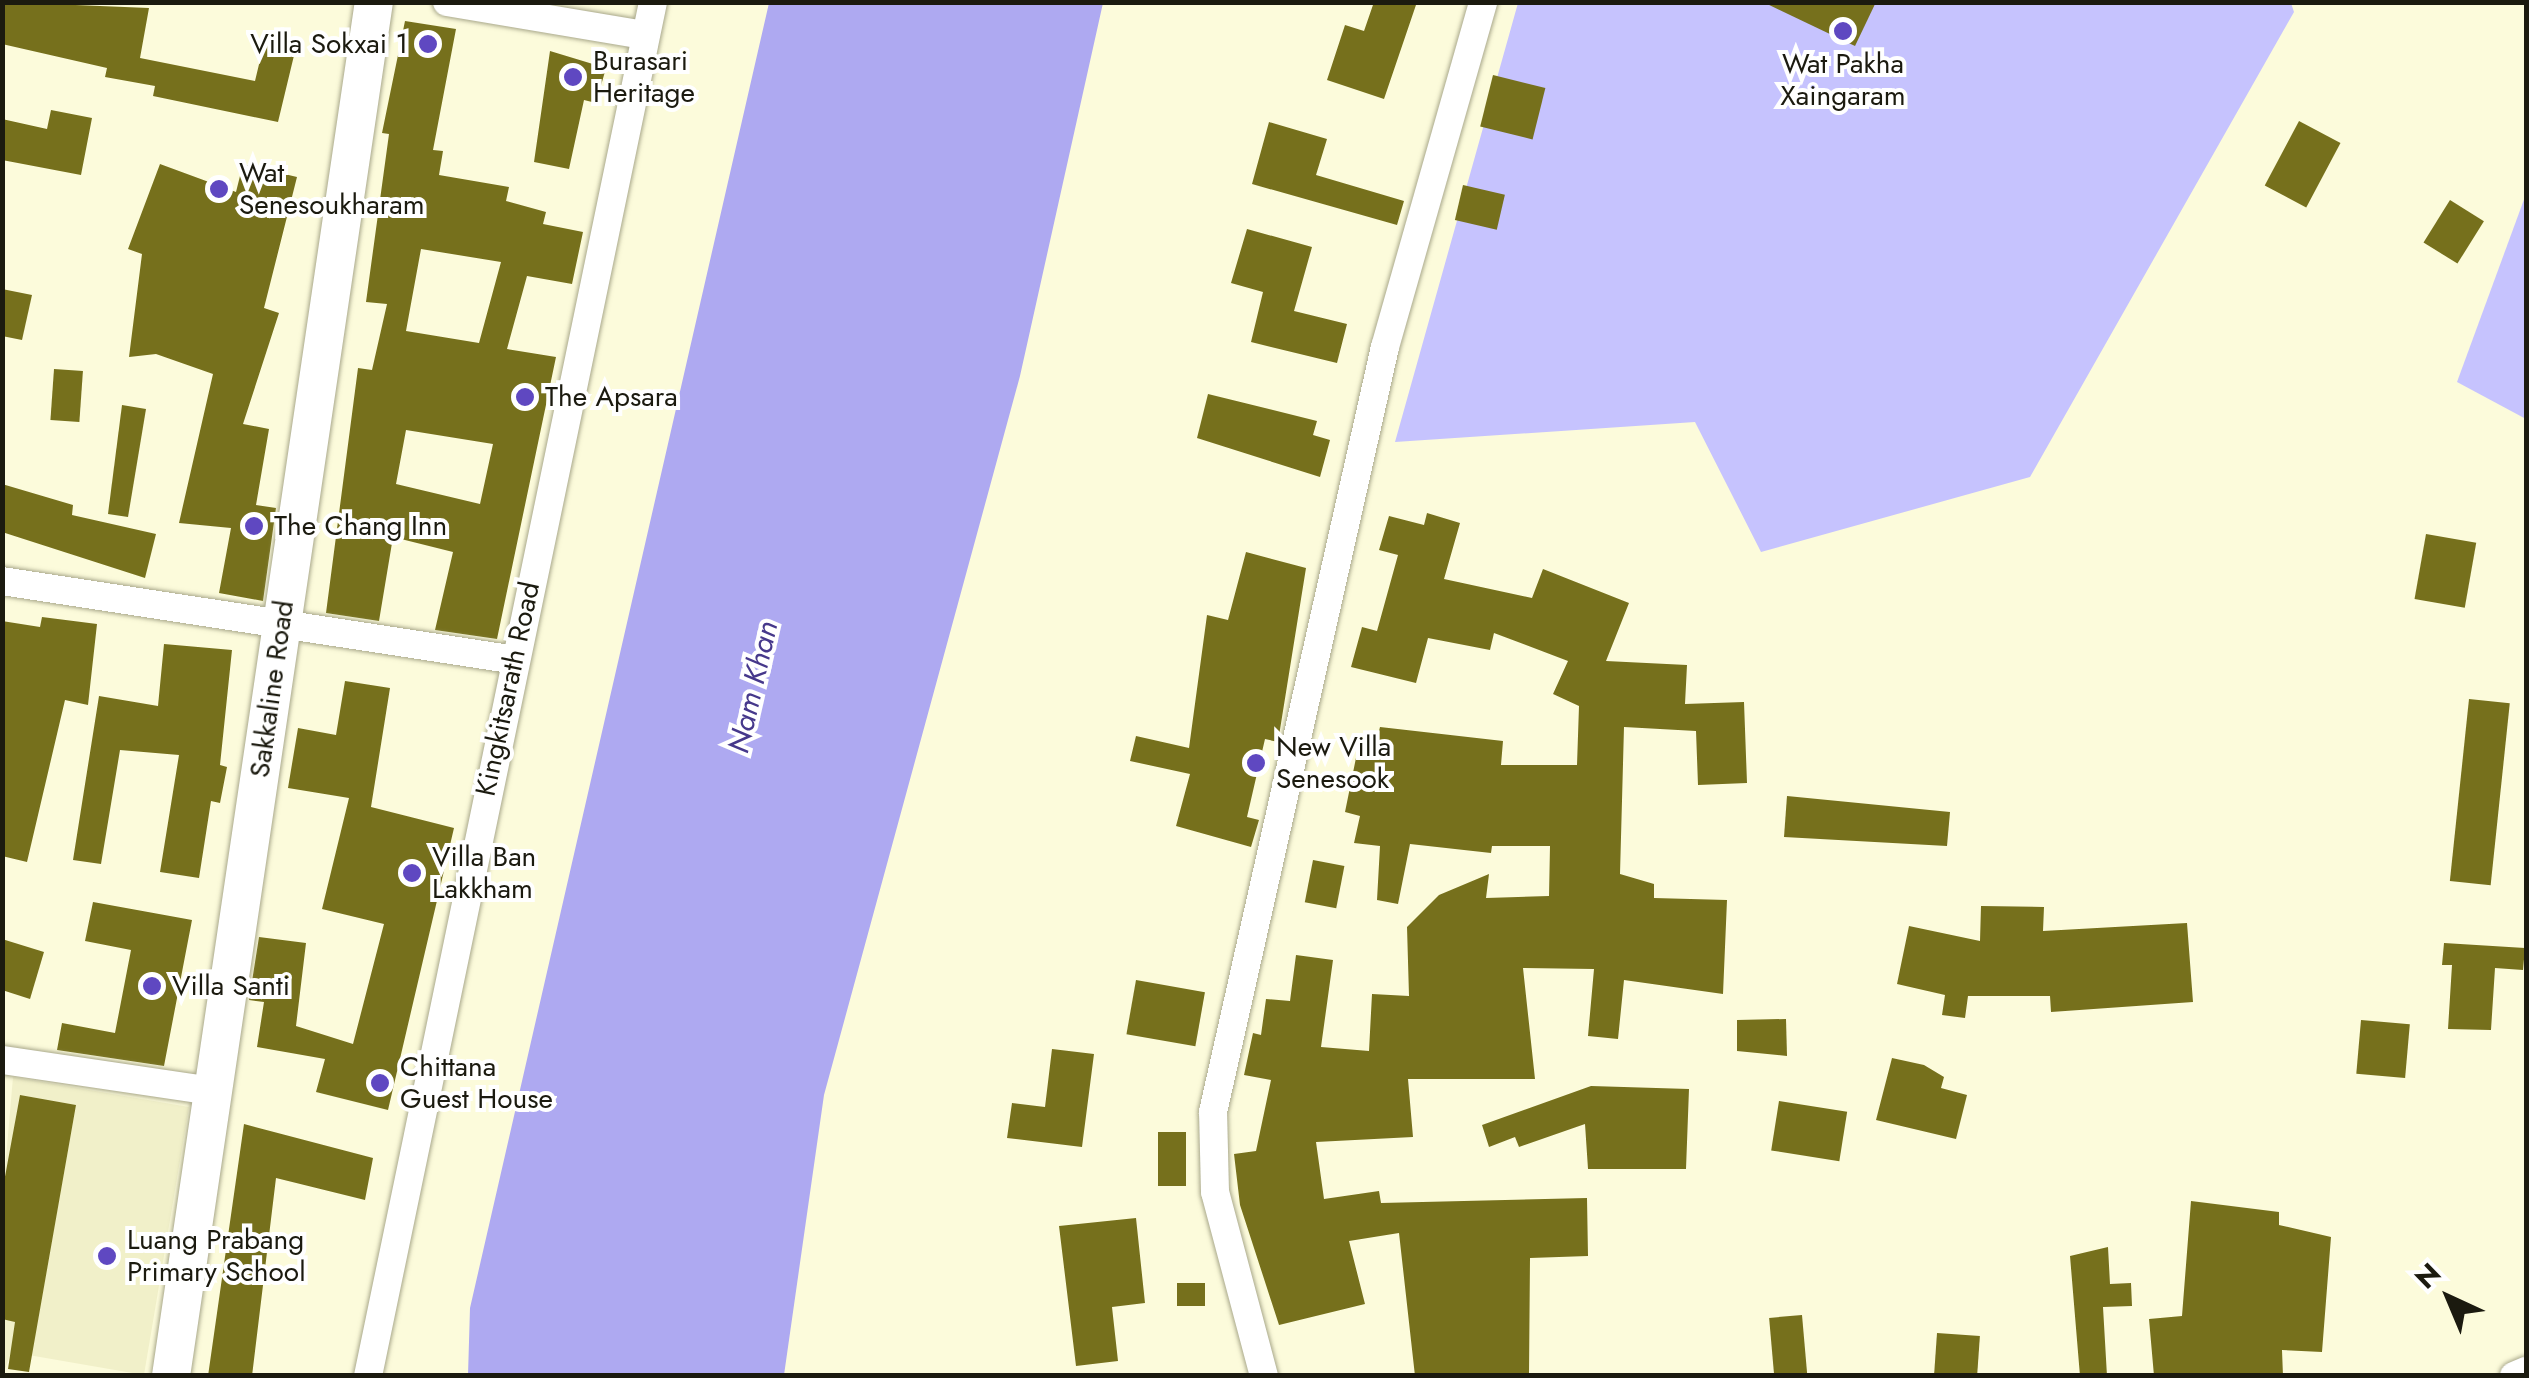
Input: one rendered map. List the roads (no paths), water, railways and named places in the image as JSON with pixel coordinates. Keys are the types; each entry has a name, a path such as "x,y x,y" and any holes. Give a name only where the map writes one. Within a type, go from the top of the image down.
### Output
{"main road":[{"name":"Sakkaline Road","path":"170,1376 374,2"}],"street":[{"path":"448,2 644,35"},
{"name":"Kingkitsarath Road","path":"368,1376 653,2"},
{"path":"1264,1376 1215,1192 1213,1112 1385,347 1483,2"},
{"path":"2,580 516,660"},
{"path":"2,1060 213,1091"},
{"path":"2514,1376 2526,1372"}],"water":[{"name":"Nam Khan","path":"769,3 1103,3 1020,376 824,1095 784,1375 468,1375 470,1308"}],"place":[{"name":"Wat Pakha Xaingaram","path":"1843,31"},
{"name":"Villa Sokxai 1","path":"428,44"},
{"name":"Burasari Heritage","path":"573,77"},
{"name":"Wat Senesoukharam","path":"219,189"},
{"name":"The Apsara","path":"525,397"},
{"name":"The Chang Inn","path":"254,526"},
{"name":"New Villa Senesook","path":"1256,763"},
{"name":"Villa Ban Lakkham","path":"412,873"},
{"name":"Villa Santi","path":"152,986"},
{"name":"Chittana Guest House","path":"380,1083"},
{"name":"Luang Prabang Primary School","path":"107,1256"}]}
